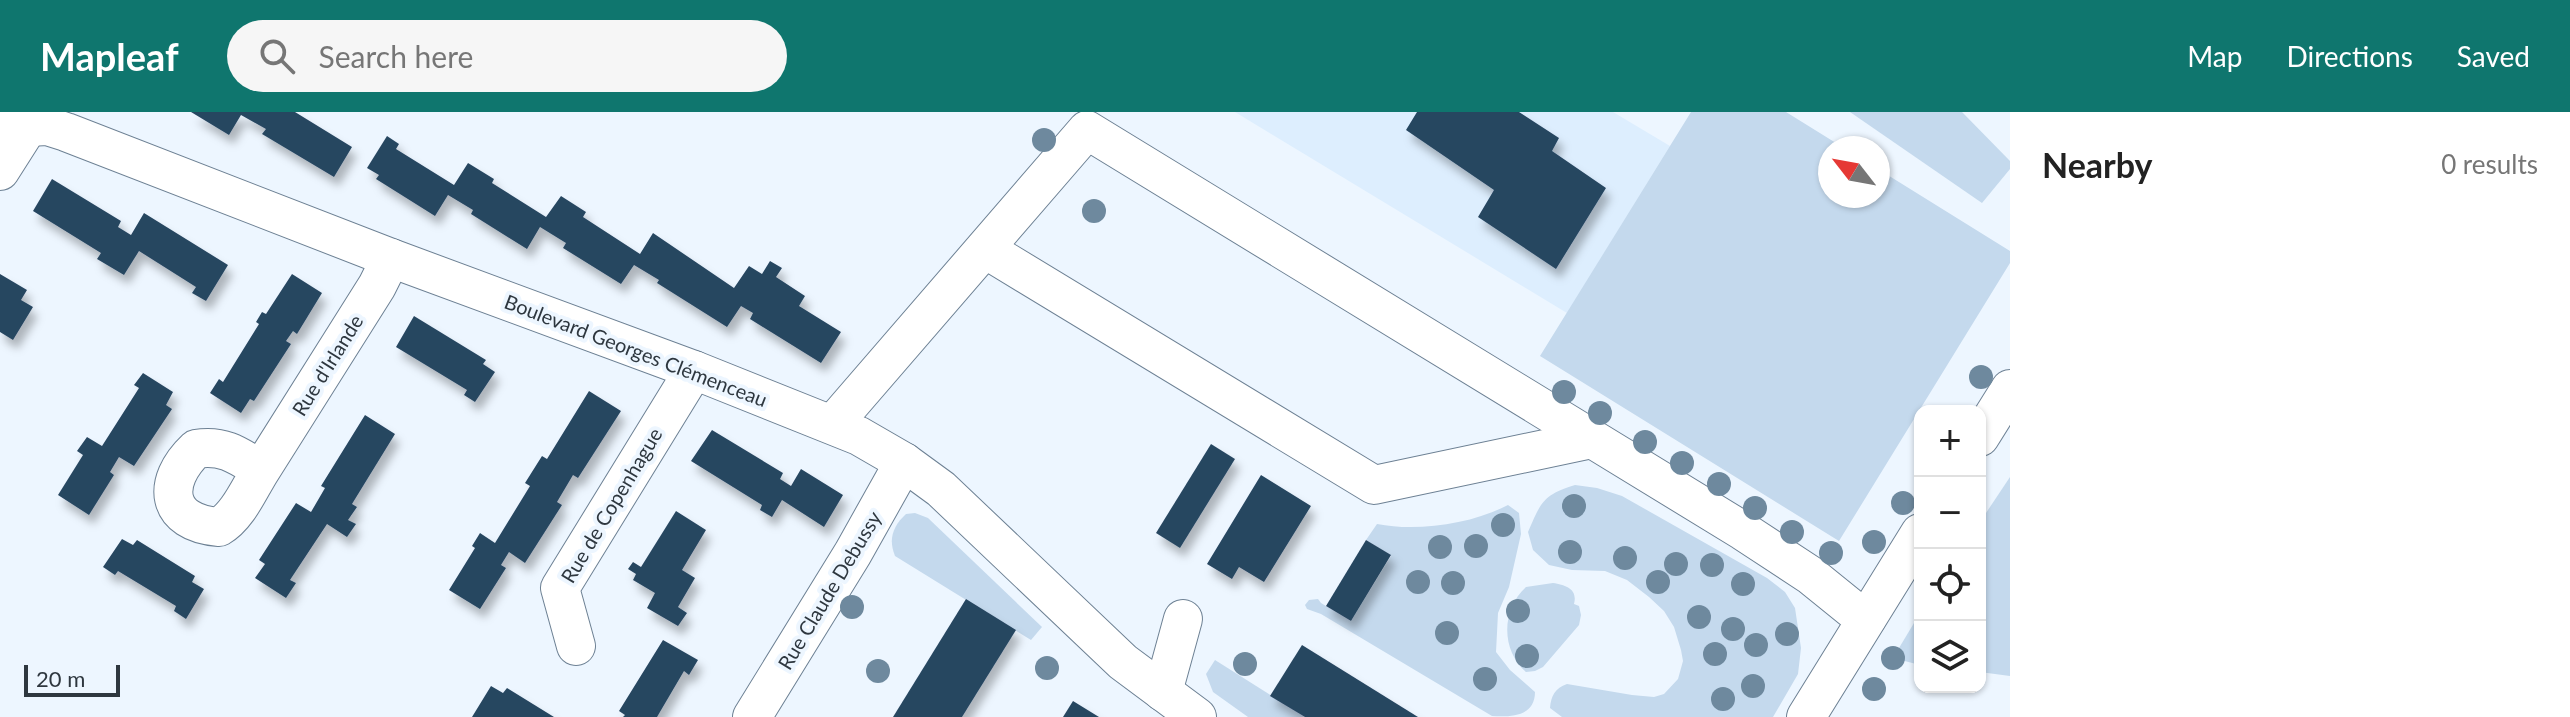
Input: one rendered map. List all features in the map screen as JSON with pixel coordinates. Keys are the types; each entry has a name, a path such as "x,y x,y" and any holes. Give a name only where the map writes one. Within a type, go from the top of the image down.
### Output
{"street":[{"path":"0,171 14,121"},
{"name":"Boulevard Georges Clémenceau","path":"14,121 66,132 833,424 904,462 941,489 1123,662 1197,717"},
{"path":"833,424 1087,130 1810,575 1867,618"},
{"path":"985,249 1374,485 1592,439"},
{"name":"Rue d'Irlande","path":"261,470 377,286 391,258"},
{"name":"Rue de Copenhague","path":"576,646 560,588 694,370"},
{"path":"1986,427 2010,389"},
{"name":"Rue Claude Debussy","path":"752,717 865,560 904,462"},
{"path":"1806,717 1914,543"},
{"path":"1163,692 1183,619"}],"shaded area":[{"path":"1235,112 1613,112 1670,146 1567,313"},
{"path":"1691,112 1786,112 1825,136 1818,136 1818,208 1890,208 1890,176 2010,251 2010,263 1923,405 1914,405 1914,419 1839,541 1540,356"},
{"path":"1850,112 1962,112 2010,161 2010,169 1982,203 1890,140 1890,136 1885,136"},
{"path":"2010,477 2010,676 1986,673 1986,513"},
{"path":"1575,485 1622,496 1767,578 1785,592 1795,608 1801,648 1798,674 1773,717 1562,717 1550,708 1554,693 1567,684 1632,695 1654,697 1664,694 1678,679 1683,661 1674,627 1664,611 1627,580 1605,571 1572,570 1549,565 1533,550 1528,532 1540,507 1549,496"},
{"path":"1508,505 1519,513 1521,534 1509,587 1498,613 1496,652 1510,670 1535,692 1534,700 1526,711 1492,716 1321,614 1307,609 1305,605 1309,600 1318,599 1351,621 1391,556 1366,540 1377,524 1409,527 1444,525 1494,512"},
{"path":"915,513 928,518 1042,627 1031,640 895,556 892,538 895,528 906,514"},
{"path":"1553,583 1573,591 1574,604 1579,606 1581,615 1579,625 1543,667 1526,672 1508,642 1508,618 1526,587"},
{"path":"1914,623 1914,663 1893,658"},
{"path":"1215,660 1305,717 1248,717 1213,692 1206,674"}],"building":[{"path":"191,112 295,112 352,147 334,177 262,134 266,129 241,115 229,135"},
{"path":"1417,112 1519,112 1559,138 1552,151 1606,188 1556,269 1478,217 1494,190 1406,130"},
{"path":"387,136 399,144 396,149 454,185 468,163 494,179 492,183 546,217 561,196 586,212 583,217 640,254 653,233 734,288 749,266 762,274 770,261 782,268 776,277 805,296 799,306 841,332 821,363 750,319 753,313 741,306 727,327 634,265 621,284 563,248 566,243 540,227 527,249 471,214 473,210 448,195 435,216 376,179 379,175 367,168"},
{"path":"52,179 121,221 118,227 131,235 144,213 228,265 206,301 192,293 196,287 139,251 124,275 97,259 101,253 33,211"},
{"path":"0,274 27,290 21,300 33,307 13,340 0,332"},
{"path":"292,274 322,293 297,334 293,331 286,341 291,344 254,401 250,399 241,413 210,393 219,379 223,382 259,324 256,322 262,312 266,314"},
{"path":"414,316 486,360 483,364 495,372 475,402 464,395 467,390 396,347"},
{"path":"143,373 173,392 166,405 172,409 134,466 119,457 110,472 114,475 89,515 58,495 83,455 77,451 87,437 102,446 139,388 134,385"},
{"path":"589,391 621,411 578,478 573,475 557,502 562,505 525,563 509,552 501,565 506,568 480,609 449,590 475,548 472,546 480,533 495,543 530,486 525,483 542,456 547,459"},
{"path":"365,415 395,434 352,504 357,507 348,520 356,524 347,537 327,524 290,580 296,583 286,598 255,578 265,564 259,560 296,503 311,512 325,488 321,486"},
{"path":"712,430 783,473 780,479 791,486 801,469 843,495 824,527 782,500 772,517 760,510 762,505 691,461"},
{"path":"1211,444 1235,459 1180,548 1156,533"},
{"path":"1261,475 1311,506 1264,582 1239,567 1232,579 1207,564"},
{"path":"676,511 706,530 682,570 695,578 678,607 687,613 678,626 647,608 655,593 633,580 636,574 628,569 633,562 641,567"},
{"path":"122,539 133,545 137,540 195,576 192,582 204,589 186,619 174,611 176,606 118,571 115,575 103,567"},
{"path":"1366,540 1391,555 1351,621 1326,606"},
{"path":"966,599 1016,630 962,717 893,717"},
{"path":"663,640 698,660 689,675 684,671 657,717 623,717 625,715 619,711"},
{"path":"1302,645 1418,717 1305,717 1270,696"},
{"path":"491,686 503,693 507,688 554,717 472,717"},
{"path":"1073,701 1099,717 1063,717"}]}
